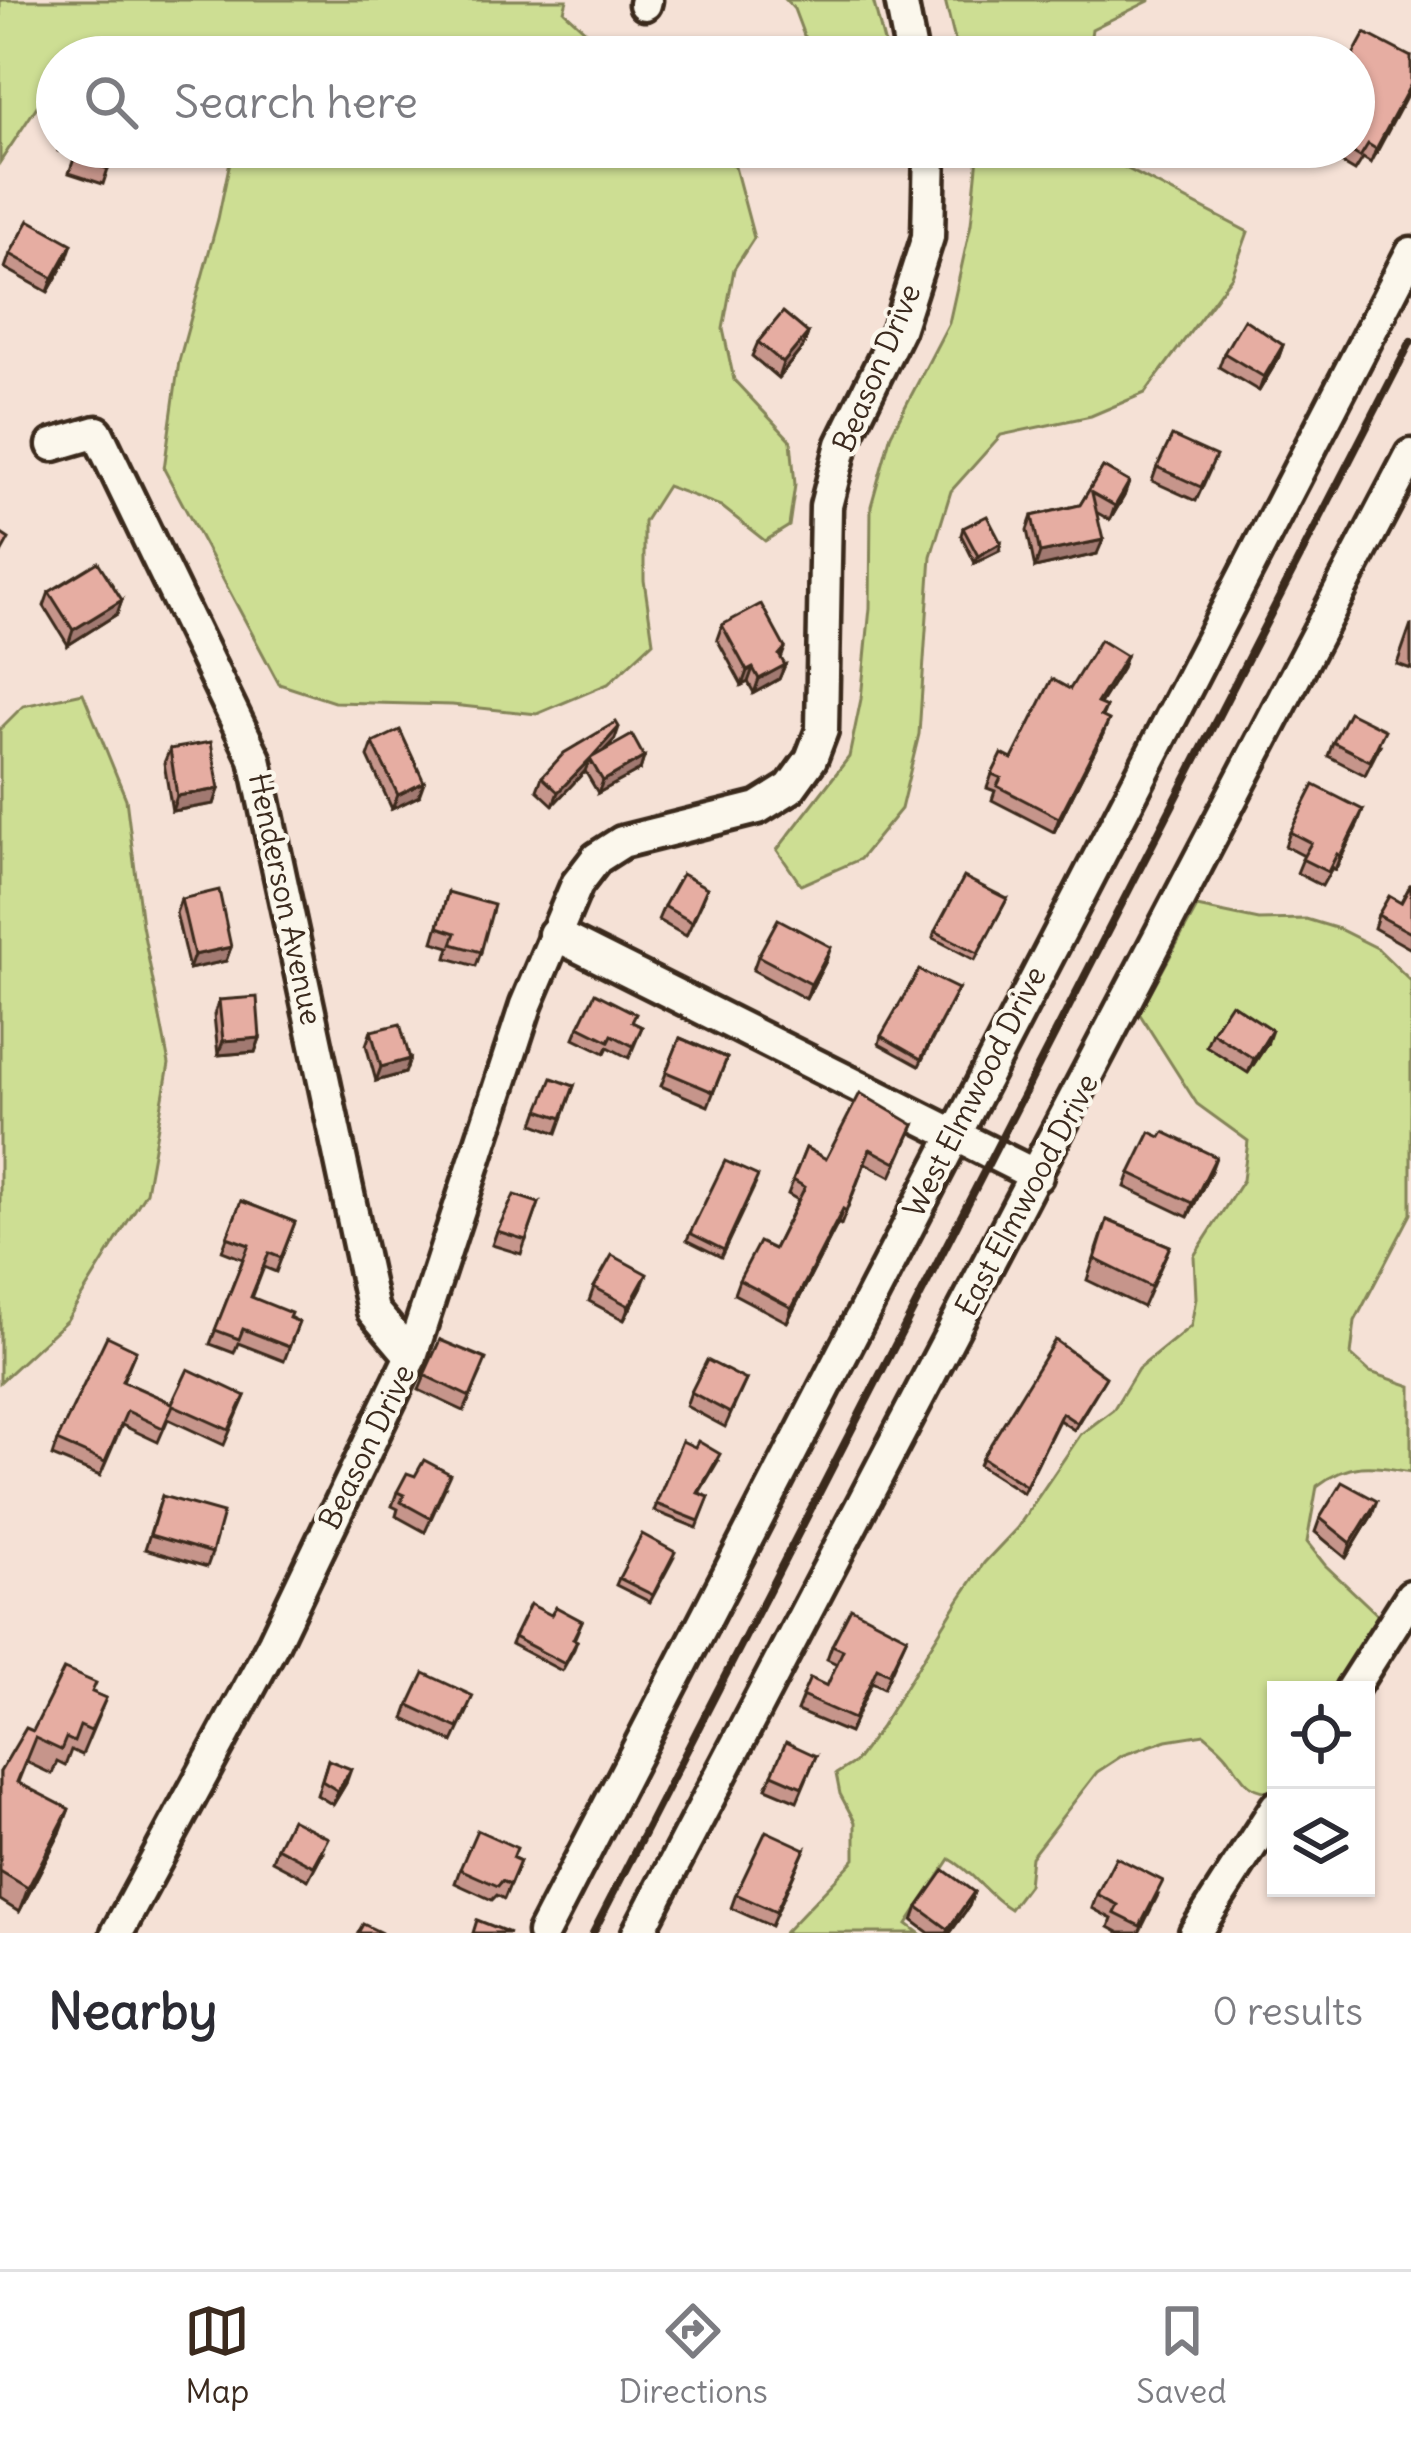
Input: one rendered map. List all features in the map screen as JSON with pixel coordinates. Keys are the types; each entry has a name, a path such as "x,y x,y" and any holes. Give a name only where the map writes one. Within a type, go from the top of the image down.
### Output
{"street":[{"path":"901,0 908,36"},
{"name":"Beason Drive","path":"117,1933 274,1642 411,1356 526,1005 577,884 596,858 622,842 758,808 790,788 811,759 822,730 826,506 842,444 898,330 928,237 930,168"},
{"name":"West Elmwood Drive","path":"543,1933 1411,253"},
{"name":"Henderson Avenue","path":"53,445 97,433 255,759 373,1311 411,1356"},
{"name":"East Elmwood Drive","path":"638,1933 1411,455"},
{"path":"554,934 1037,1175"},
{"path":"1357,1681 1411,1596"},
{"path":"1195,1933 1267,1821"}],"green space":[{"path":"0,0 567,0 564,11 591,36 36,36 36,108 0,162"},
{"path":"786,0 873,0 882,36 804,36"},
{"path":"945,0 1151,0 1092,29 1091,36 954,36"},
{"path":"229,168 735,168 754,238 734,269 723,329 734,380 791,441 795,485 789,526 765,541 721,506 667,486 644,522 644,580 653,642 608,684 537,714 452,705 334,702 279,684 164,469 179,361"},
{"path":"977,168 1126,168 1248,232 1232,276 1145,393 1091,416 1001,435 951,491 931,556 919,734 901,809 860,859 801,885 777,850 849,757 861,699 870,608 871,506 891,434 949,323 971,224"},
{"path":"83,693 126,799 142,925 169,1064 146,1192 67,1320 0,1382 0,729 23,706"},
{"path":"1197,907 1259,920 1306,919 1339,929 1377,948 1411,981 1411,1214 1355,1321 1351,1355 1370,1372 1411,1386 1411,1472 1361,1467 1340,1472 1317,1486 1307,1542 1382,1619 1344,1681 1267,1681 1267,1791 1247,1783 1204,1734 1167,1740 1123,1755 1097,1772 1031,1857 1028,1885 1010,1909 950,1859 907,1924 919,1933 784,1933 855,1859 855,1822 840,1794 836,1774 855,1762 880,1728 984,1563 1017,1528 1081,1434 1113,1410 1138,1369 1191,1326 1196,1298 1194,1256 1243,1180 1248,1141 1197,1104 1139,1013"}],"building":[{"path":"1375,38 1411,57 1411,84 1376,149"},
{"path":"29,220 72,244 53,278 10,254"},
{"path":"783,312 808,333 783,363 758,342"},
{"path":"1244,319 1283,345 1264,377 1224,353"},
{"path":"1172,436 1216,456 1201,487 1157,467"},
{"path":"1103,467 1129,482 1115,506 1092,493 1103,540 1040,553 1032,516 1080,505"},
{"path":"987,516 1001,543 978,556 963,528"},
{"path":"0,533 9,539 0,555"},
{"path":"98,562 122,600 73,630 49,592"},
{"path":"761,604 785,648 779,655 785,665 759,679 753,668 747,671 722,625"},
{"path":"1100,640 1126,656 1097,703 1106,707 1101,716 1109,720 1059,818 997,786 1001,778 992,774 1002,754 1012,759 1052,679 1070,689"},
{"path":"1349,712 1385,730 1370,761 1333,742"},
{"path":"616,722 619,727 591,758 632,735 644,757 603,781 590,759 558,792 542,777 564,753"},
{"path":"400,730 424,782 398,795 373,743"},
{"path":"211,742 219,789 177,796 170,749"},
{"path":"1314,785 1363,810 1328,872 1302,859 1311,843 1290,832"},
{"path":"682,874 707,888 692,922 664,906"},
{"path":"964,877 1007,899 978,953 935,931"},
{"path":"1411,884 1411,933 1378,915 1389,896 1401,903"},
{"path":"219,890 231,947 194,955 181,899"},
{"path":"448,892 494,905 481,952 452,944 456,933 438,927"},
{"path":"778,919 831,947 811,984 758,956"},
{"path":"919,970 958,989 921,1059 881,1036"},
{"path":"595,993 636,1014 632,1022 642,1027 633,1046 612,1035 609,1041 579,1026"},
{"path":"257,997 260,1038 223,1041 219,1000"},
{"path":"1231,1003 1272,1030 1254,1059 1212,1032"},
{"path":"400,1024 410,1059 381,1067 371,1031"},
{"path":"680,1038 727,1058 713,1092 666,1072"},
{"path":"552,1078 574,1086 562,1118 539,1110"},
{"path":"860,1093 914,1125 896,1163 870,1149 846,1211 843,1209 792,1308 739,1280 759,1242 774,1249 805,1187 793,1180 806,1148 826,1159"},
{"path":"1150,1132 1161,1137 1164,1132 1216,1157 1193,1203 1130,1173"},
{"path":"725,1161 758,1176 724,1250 690,1233"},
{"path":"514,1195 539,1203 526,1240 497,1231"},
{"path":"241,1201 295,1222 281,1258 269,1253 251,1297 291,1313 289,1318 299,1322 289,1347 243,1329 239,1339 215,1330 249,1245 227,1237"},
{"path":"1107,1220 1170,1246 1151,1287 1095,1259"},
{"path":"612,1255 647,1274 629,1306 594,1287"},
{"path":"107,1336 136,1350 122,1381 172,1403 188,1369 245,1396 229,1430 173,1405 163,1428 127,1411 105,1462 57,1441"},
{"path":"440,1340 486,1359 470,1397 424,1375"},
{"path":"1055,1340 1106,1377 1077,1423 1062,1413 1026,1486 982,1458"},
{"path":"707,1360 746,1380 730,1413 691,1392"},
{"path":"682,1441 695,1447 698,1441 720,1454 698,1493 709,1497 699,1521 656,1504"},
{"path":"424,1460 450,1474 430,1518 401,1502 404,1495 397,1492 407,1473 415,1476"},
{"path":"1342,1482 1377,1501 1351,1543 1320,1518"},
{"path":"162,1496 223,1513 212,1553 150,1535"},
{"path":"642,1534 675,1552 653,1595 619,1578"},
{"path":"530,1604 551,1615 556,1607 582,1621 565,1664 514,1637"},
{"path":"851,1608 907,1637 889,1674 877,1668 854,1719 802,1696 810,1678 827,1686 843,1650 832,1645"},
{"path":"64,1669 96,1683 92,1692 106,1698 91,1731 80,1726 74,1742 66,1738 61,1750 35,1738 17,1782 69,1809 28,1888 0,1871 0,1772 26,1728 33,1731"},
{"path":"424,1673 473,1696 458,1728 409,1705"},
{"path":"786,1742 816,1756 802,1787 772,1774"},
{"path":"328,1760 351,1769 338,1791 322,1781"},
{"path":"291,1819 328,1838 313,1866 277,1847"},
{"path":"477,1830 517,1848 513,1858 520,1861 510,1885 502,1881 498,1886 460,1869"},
{"path":"766,1831 805,1849 776,1912 736,1894"},
{"path":"1116,1857 1163,1881 1140,1926 1114,1913 1118,1905 1097,1894"},
{"path":"944,1870 974,1892 948,1929 918,1907"},
{"path":"477,1920 510,1933 473,1933"},
{"path":"363,1924 382,1933 358,1933"}],"railway":[{"path":"593,1933 1411,341"}]}
